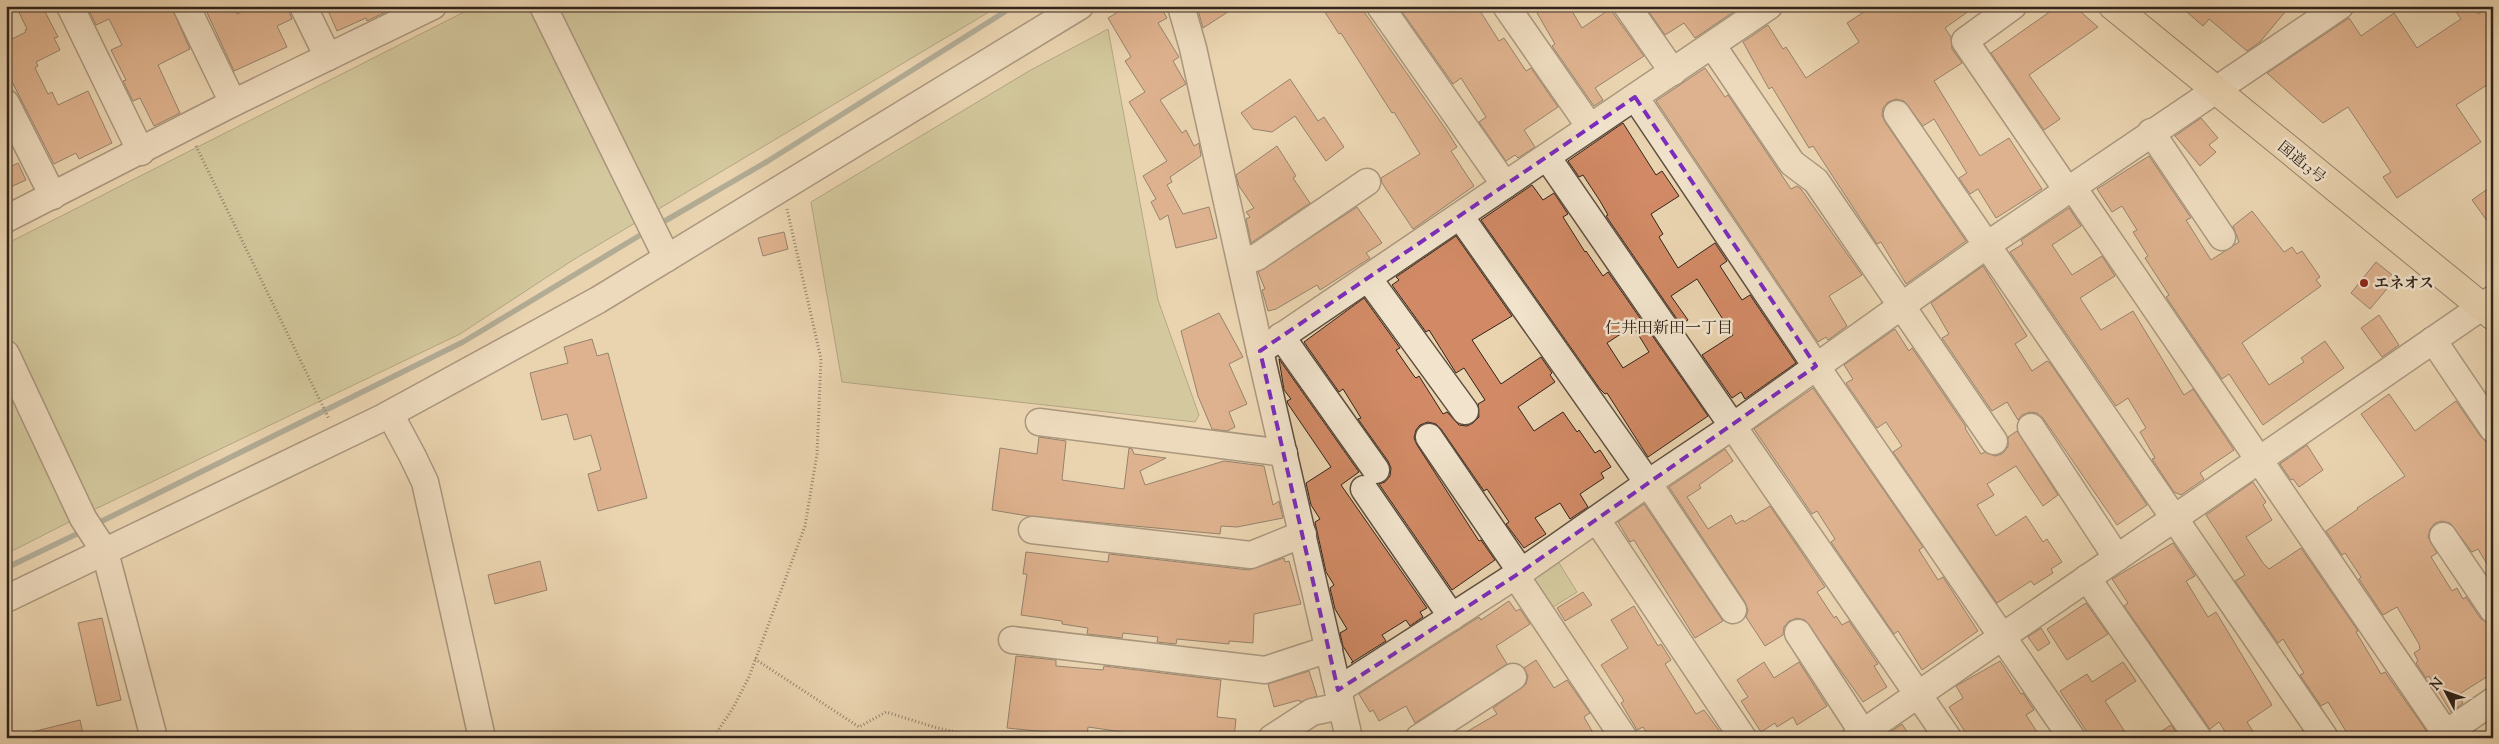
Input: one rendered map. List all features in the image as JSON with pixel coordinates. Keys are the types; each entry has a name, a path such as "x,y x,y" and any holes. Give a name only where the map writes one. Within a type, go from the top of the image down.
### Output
{"highway":[{"name":"国道13号","path":"2113,6 2489,307"}],"street":[{"path":"70,6 141,152"},
{"path":"186,6 233,103"},
{"path":"303,6 328,57"},
{"path":"543,6 657,238"},
{"path":"6,599 95,536 390,414 598,300 657,238 782,189 1080,6"},
{"path":"1181,6 1194,48 1260,351 1350,738"},
{"path":"1380,6 1505,185"},
{"path":"1506,6 1590,127"},
{"path":"1627,6 1673,72"},
{"path":"1260,351 1769,6"},
{"path":"2013,6 1965,41 2070,188 2259,460 2445,736 2493,701"},
{"path":"1272,738 1312,712 1340,698 1452,617 1519,574 1903,307 1986,245 2340,6"},
{"path":"6,219 141,152 233,103 425,8"},
{"path":"1712,45 1792,163 1816,181 1994,441"},
{"path":"1635,97 1816,366 2072,738"},
{"path":"6,103 53,196"},
{"path":"1897,114 2325,738"},
{"path":"2151,132 2222,237"},
{"path":"1547,156 1948,738"},
{"path":"1241,262 1257,256 1367,182"},
{"path":"1460,216 1648,483 1733,610"},
{"path":"1368,278 1466,412"},
{"path":"1798,633 1859,735 2434,340 2489,307"},
{"path":"1281,336 1452,617"},
{"path":"2434,340 2493,428"},
{"path":"6,354 95,536 154,738"},
{"path":"390,414 425,482 482,738"},
{"path":"1039,422 1284,453"},
{"path":"2031,427 2116,558"},
{"path":"1429,437 1624,738"},
{"path":"1596,520 1743,738"},
{"path":"1032,530 1251,555 1303,534"},
{"path":"2443,536 2493,610"},
{"path":"2087,578 2198,738"},
{"path":"1012,640 1264,670 1329,649"},
{"path":"1419,738 1514,677"}],"path":[{"path":"187,128 331,422"},
{"path":"712,738 733,708 755,659 805,526 817,454 821,359 782,189"},
{"path":"755,659 859,727 886,712 934,727 981,738"}],"highlighted area":[{"path":"1635,97 1816,366 1521,572 1338,690 1260,351"}],"green space":[{"path":"476,6 999,6 573,260 460,334 87,513 6,554 6,244"},
{"path":"1108,29 1158,300 1199,415 1195,422 842,382 811,202 1029,71"},
{"path":"1556,558 1577,592 1545,612 1529,586 1533,572"}],"building":[{"path":"16,6 42,6 58,37 54,38 60,50 36,62 38,66 35,68 48,94 52,92 58,105 88,91 112,143 79,159 76,153 54,164 6,70 6,42 26,32 25,30 27,29"},
{"path":"87,6 171,6 190,49 158,65 180,113 154,126 140,98 133,101 123,81 126,80 111,50 122,45 109,19 96,25"},
{"path":"204,6 234,6 237,14 253,6 287,6 292,19 277,26 287,47 234,71"},
{"path":"326,6 398,6 367,21 366,18 337,31"},
{"path":"1128,6 1160,6 1167,18 1158,23 1179,57 1173,61 1186,84 1160,100 1182,133 1186,130 1194,146 1199,143 1201,156 1170,177 1172,182 1167,185 1183,214 1209,207 1217,238 1176,248 1168,215 1160,220 1151,202 1156,199 1143,176 1167,161 1129,102 1145,92 1125,61 1131,57 1108,18"},
{"path":"1204,6 1237,6 1203,28 1198,10"},
{"path":"1321,6 1360,6 1447,131 1457,147 1451,151 1474,186 1413,229 1382,183 1381,178 1420,154 1394,112 1392,113 1341,33 1339,34"},
{"path":"1398,6 1477,6 1499,41 1504,38 1526,71 1531,68 1558,107 1524,130 1535,147 1518,158 1515,155 1506,161 1479,122 1486,117 1461,78 1453,84"},
{"path":"1548,6 1569,6 1582,28 1610,9 1644,56 1595,88 1603,100 1594,106 1552,46 1555,44 1537,13"},
{"path":"1645,6 1742,6 1695,38 1684,23 1665,35"},
{"path":"1873,6 1976,6 1945,28 1951,37 1952,49 1962,63 1934,81 1980,156 2009,138 2042,189 1996,218 1978,189 1970,194 1959,178 1967,173 1934,119 1923,126 1904,101 1896,99 1888,102 1883,108 1882,115 1885,122 1966,241 1906,284 1881,242 1877,244 1813,146 1809,148 1772,87 1769,89 1743,42 1768,25 1783,49 1786,47 1806,78 1859,42 1847,23"},
{"path":"2058,6 2074,6 2098,27 2029,75 2060,119 2044,130 1991,53"},
{"path":"2180,6 2290,6 2260,42 2247,51 2209,19 2203,26"},
{"path":"2452,6 2473,6 2478,14 2493,6 2493,81 2456,105 2481,142 2397,198 2383,177 2391,172 2348,107 2323,123 2267,73 2349,18 2361,36 2394,13 2417,48 2461,19"},
{"path":"1705,68 1725,97 1728,95 1791,189 1797,186 1801,189 1862,275 1829,296 1847,326 1828,340 1826,337 1818,342 1656,101"},
{"path":"1290,79 1318,121 1324,117 1344,147 1326,161 1295,116 1272,132 1253,129 1241,113"},
{"path":"2201,118 2218,138 2209,145 2216,152 2200,166 2175,136"},
{"path":"1623,123 1656,175 1662,171 1679,196 1651,214 1663,234 1659,237 1678,268 1715,243 1727,261 1720,266 1742,300 1750,295 1796,363 1745,399 1741,392 1732,398 1702,355 1733,335 1697,279 1671,296 1688,320 1681,325 1606,216 1608,215 1583,175 1579,177 1568,161"},
{"path":"1277,146 1296,176 1293,178 1310,203 1251,243 1246,219 1250,217 1246,212 1254,208 1239,186 1236,175"},
{"path":"2149,156 2191,218 2186,220 2211,260 2239,242 2233,226 2252,211 2284,252 2292,247 2297,254 2302,251 2320,277 2316,280 2321,286 2242,343 2269,385 2304,362 2301,358 2325,341 2344,368 2263,425 2229,374 2222,379 2166,297 2169,295 2145,258 2148,256 2133,232 2137,230 2122,206 2112,212 2097,189"},
{"path":"18,163 26,180 6,189 6,169"},
{"path":"1532,185 1543,200 1554,193 1568,214 1563,217 1585,252 1603,276 1608,272 1708,416 1648,457 1607,393 1605,394 1600,389 1481,220","holes":["1633,326 1649,352 1623,368 1607,343"]},
{"path":"2493,185 2493,229 2472,200"},
{"path":"1357,207 1382,243 1366,253 1370,258 1320,290 1317,285 1276,309 1268,311 1262,290 1265,289 1258,272"},
{"path":"2069,208 2081,226 2052,245 2072,275 2102,256 2115,276 2080,298 2101,330 2133,311 2184,395 2193,389 2234,450 2200,473 2204,479 2181,495 2174,492 2152,459 2155,458 2140,432 2146,428 2128,398 2116,406 2010,252 2023,244 2021,240"},
{"path":"784,232 788,249 763,256 758,238"},
{"path":"1456,236 1512,316 1472,340 1501,384 1541,357 1552,373 1550,375 1555,382 1518,407 1534,431 1563,412 1577,432 1579,430 1595,453 1600,450 1611,467 1601,473 1604,478 1580,494 1588,507 1570,519 1560,503 1535,518 1546,534 1524,548 1506,524 1509,522 1487,489 1484,491 1441,429 1436,424 1428,422 1420,425 1416,430 1414,438 1417,445 1479,541 1481,540 1495,560 1452,590 1379,484 1385,482 1390,476 1391,468 1388,461 1358,419 1361,418 1343,389 1339,392 1304,342 1364,298 1400,348 1396,350 1414,376 1416,378 1419,376 1443,414 1447,412 1459,425 1467,426 1473,423 1479,417 1478,404 1485,400 1464,368 1456,373 1429,330 1426,332 1392,285 1399,280 1396,277"},
{"path":"2376,262 2396,278 2370,309 2351,293"},
{"path":"1983,266 2027,336 2015,344 2032,371 2047,361 2050,363 2147,505 2117,525 2043,418 2037,413 2030,412 2022,415 2018,420 2007,402 1992,411 1942,338 1949,334 1931,303"},
{"path":"1219,313 1243,357 1229,364 1247,404 1229,412 1235,427 1227,431 1212,429 1198,396 1181,331"},
{"path":"2379,315 2399,345 2382,357 2361,328"},
{"path":"1895,329 1909,351 1912,348 1966,427 1981,454 1985,452 1995,456 2002,454 2008,447 2008,437 2017,431 2058,495 2043,506 2016,466 1987,484 1994,495 1977,505 1996,536 2026,516 2043,542 2047,539 2062,562 2051,569 2053,573 2034,585 2031,581 1997,603 1893,452 1902,446 1886,422 1877,428 1846,383 1853,379 1844,365"},
{"path":"592,339 597,356 608,353 647,498 598,511 588,474 601,470 591,435 574,440 567,414 542,420 530,373 568,363 564,347"},
{"path":"1279,359 1359,472 1341,485 1427,608 1420,612 1423,617 1410,626 1406,620 1382,635 1386,641 1353,662 1343,646 1340,633 1347,629 1335,609 1330,588 1334,585 1326,572 1315,522 1320,519 1311,505 1306,483 1331,467 1288,404 1287,401 1291,399 1284,390"},
{"path":"1813,388 1923,547 1919,550 1938,580 1943,577 1978,631 1922,670 1898,631 1894,634 1831,542 1835,539 1817,511 1812,514 1754,429"},
{"path":"2389,394 2415,431 2456,401 2481,437 2493,449 2493,574 2478,549 2472,552 2450,523 2442,521 2435,523 2430,529 2428,537 2437,553 2431,557 2452,591 2457,588 2463,599 2466,597 2481,619 2493,625 2493,673 2458,695 2463,703 2451,712 2429,676 2426,678 2416,663 2418,661 2414,653 2420,649 2419,644 2397,607 2383,615 2359,579 2361,577 2345,553 2342,555 2326,531 2405,476 2361,414"},
{"path":"1039,437 1066,441 1062,480 1124,489 1129,448 1132,449 1134,454 1166,458 1140,471 1145,485 1224,461 1264,466 1273,505 1279,501 1283,518 1237,527 1221,526 1220,534 1028,516 992,510 1000,448 1037,454"},
{"path":"2307,445 2323,470 2299,487 2293,479 2291,480 2280,464"},
{"path":"1725,449 1733,461 1699,485 1701,488 1687,497 1708,529 1731,515 1736,524 1743,520 1744,522 1770,506 1825,587 1817,592 1834,618 1836,616 1842,625 1849,621 1878,664 1874,666 1887,687 1863,702 1805,620 1797,618 1789,621 1784,627 1783,635 1765,646 1746,617 1748,610 1745,602 1669,487"},
{"path":"2253,482 2266,502 2263,505 2272,520 2246,537 2263,563 2269,569 2301,548 2358,631 2356,632 2381,674 2385,672 2421,723 2426,731 2424,738 2350,738 2328,702 2321,706 2300,675 2304,673 2283,639 2278,643 2235,581 2245,575 2206,515"},
{"path":"1644,504 1723,621 1695,638 1634,540 1630,542 1618,522"},
{"path":"2173,543 2195,576 2186,581 2208,617 2216,612 2272,705 2247,722 2257,738 2229,738 2219,722 2210,729 2124,606 2128,603 2112,579"},
{"path":"1026,552 1108,562 1109,554 1249,570 1284,558 1285,562 1289,561 1301,604 1254,614 1253,643 1229,641 1229,644 1177,639 1176,644 1157,642 1158,637 1123,633 1122,638 1087,634 1088,628 1062,624 1062,621 1021,615 1027,574 1023,574"},
{"path":"540,561 547,590 495,604 488,575"},
{"path":"1583,592 1592,605 1565,621 1557,608"},
{"path":"1509,601 1516,611 1520,609 1530,624 1496,646 1507,664 1415,723 1406,706 1379,721 1373,710 1370,712 1359,694 1479,617 1481,620"},
{"path":"2086,603 2108,634 2067,660 2047,629"},
{"path":"1634,606 1658,646 1661,644 1671,660 1665,664 1696,714 1704,710 1721,733 1713,738 1650,738 1643,727 1637,730 1621,703 1624,701 1601,665 1628,648 1611,620"},
{"path":"102,618 121,700 97,706 78,623"},
{"path":"2041,628 2050,643 2038,651 2028,637"},
{"path":"1016,656 1056,660 1056,666 1103,670 1104,666 1221,680 1217,717 1236,719 1234,738 1122,738 1123,732 1088,727 1087,736 1007,728"},
{"path":"1536,660 1554,688 1567,680 1590,713 1584,717 1596,738 1456,738 1497,714 1493,708 1526,684 1528,676 1524,668"},
{"path":"2000,661 2021,694 2023,693 2034,710 2026,715 2041,738 1969,738 1949,707 1963,698 1956,686"},
{"path":"1764,662 1774,678 1799,662 1827,706 1797,725 1793,717 1777,727 1775,723 1761,732 1741,701 1748,697 1737,680"},
{"path":"2123,662 2136,681 2105,701 2129,738 2091,738 2060,691 2087,674 2092,682"},
{"path":"1309,671 1317,696 1300,702 1299,700 1274,707 1268,684"},
{"path":"80,720 84,738 32,738 32,732"},
{"path":"1902,724 1911,738 1882,738"},
{"path":"2171,725 2180,738 2151,738"}],"waterway":[{"path":"658,225 768,161 1014,6"},
{"path":"96,524 463,342 647,231"},
{"path":"6,568 83,531"}],"place":[{"name":"エネオス","path":"2364,283"}],"district":[{"name":"仁井田新田一丁目","path":"1669,327"}]}
